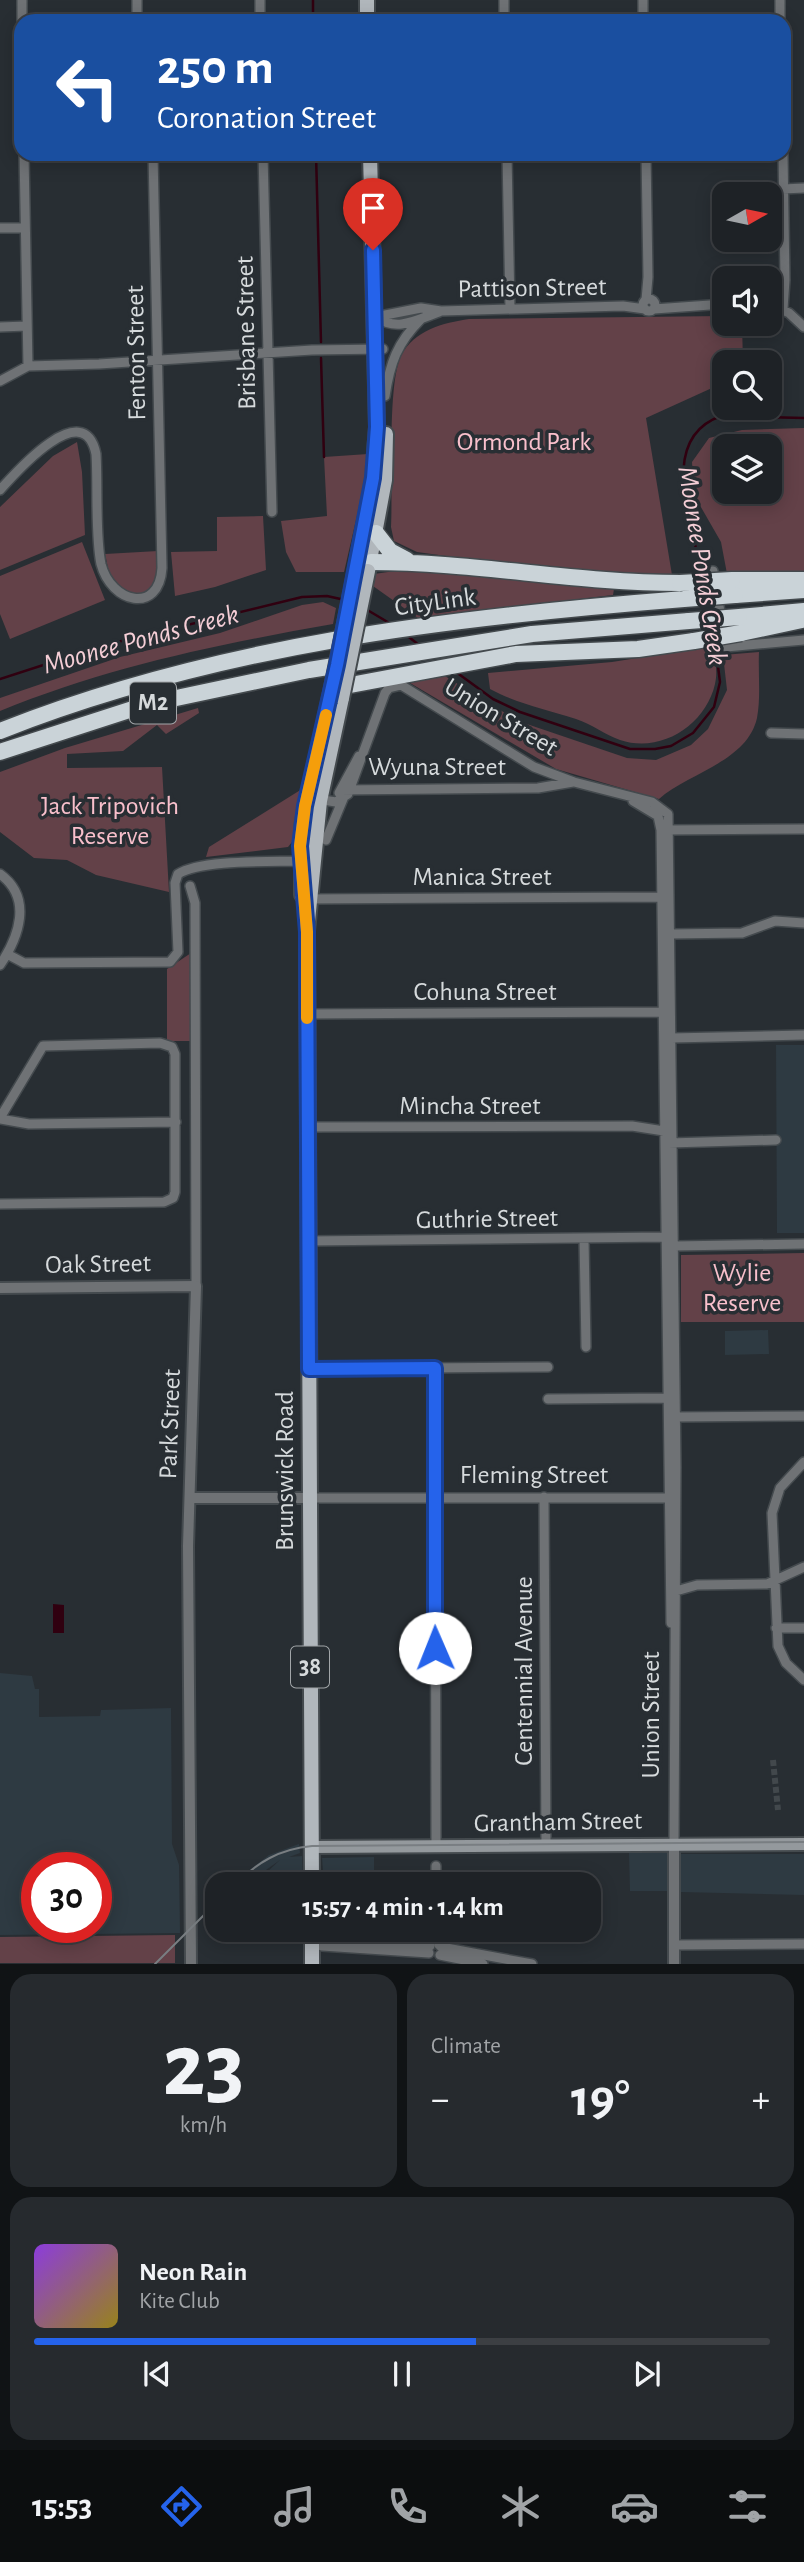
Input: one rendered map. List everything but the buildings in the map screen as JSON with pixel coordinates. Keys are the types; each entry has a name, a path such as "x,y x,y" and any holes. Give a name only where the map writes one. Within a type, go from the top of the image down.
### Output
{"highway":[{"path":"376,533 390,551 407,560"},
{"path":"363,566 407,560 682,591"},
{"path":"734,588 804,580"},
{"name":"CityLink","path":"0,731 85,699 159,678 266,653 424,627 682,591 734,588 804,590"},
{"name":"CityLink","path":"0,752 169,699 409,654 532,634 689,621 740,625 804,611"},
{"path":"340,685 530,653 638,649 694,641 740,625 804,619"}],"main road":[{"name":"38","path":"370,161 380,318"},
{"name":"38","path":"314,799 363,566 376,448 380,318 378,161"},
{"name":"38","path":"363,566 376,533 384,480 385,396 379,350"},
{"name":"Brunswick Road","path":"312,1872 306,861 314,799"},
{"name":"Grantham Street","path":"312,1847 804,1844"},
{"path":"312,1942 312,1964"}],"street":[{"path":"24,161 27,366"},
{"name":"Fenton Street","path":"0,490 24,463 44,447 68,433 85,434 95,450 100,555 111,586 128,598 147,596 162,577 153,161"},
{"name":"Brisbane Street","path":"263,161 272,512"},
{"path":"507,161 510,309"},
{"path":"646,161 649,303"},
{"path":"783,161 783,309 804,327"},
{"path":"783,189 804,188"},
{"path":"0,228 25,228"},
{"name":"Pattison Street","path":"380,318 421,308 442,311 649,303 712,304"},
{"name":"Pattison Street","path":"380,318 405,325 442,311"},
{"name":"Pattison Street","path":"385,396 391,360 407,333 421,319"},
{"path":"0,327 27,326"},
{"path":"0,380 27,366 379,350"},
{"path":"713,571 726,647 804,640"},
{"name":"Union Street","path":"365,745 385,692 397,685 414,690 521,761 574,782 656,804 668,814 662,897 671,1038 665,1237 671,1398 675,1417 674,1964"},
{"path":"771,733 804,734"},
{"path":"352,788 365,745"},
{"path":"326,840 342,794 365,745"},
{"name":"Wyuna Street","path":"342,794 352,788 538,788 574,782"},
{"path":"314,799 335,802 342,794"},
{"path":"665,830 804,829"},
{"name":"Union Street","path":"665,830 671,934 666,962 663,1012 664,1131 668,1143 674,1246 668,1498 670,1616 674,1635"},
{"path":"8,954 24,963 170,962 178,952 175,877 187,869 241,863 306,861"},
{"path":"0,874 8,879 18,900 21,923 8,954 0,965"},
{"name":"Park Street","path":"190,886 195,903 196,1286 190,1498 191,1964"},
{"name":"Manica Street","path":"307,899 662,897"},
{"path":"671,934 742,933 775,921 804,923"},
{"name":"Cohuna Street","path":"307,1014 663,1012"},
{"path":"671,1038 804,1035"},
{"path":"0,1204 164,1202 173,1198 176,1122 176,1058 169,1046 160,1043 43,1046 0,1119 29,1124 176,1122"},
{"name":"Mincha Street","path":"632,1126 664,1120"},
{"name":"Mincha Street","path":"308,1127 632,1126 664,1131"},
{"path":"668,1143 776,1140"},
{"name":"Guthrie Street","path":"308,1241 665,1237"},
{"path":"584,1239 586,1348"},
{"path":"674,1246 804,1244"},
{"name":"Oak Street","path":"0,1288 196,1286"},
{"path":"309,1369 548,1367"},
{"path":"435,1368 436,1846"},
{"path":"548,1399 671,1398"},
{"path":"675,1417 804,1416"},
{"path":"804,1462 780,1488 774,1500 776,1628 781,1655 804,1680"},
{"name":"Centennial Avenue","path":"544,1497 546,1845"},
{"name":"Fleming Street","path":"190,1498 668,1498"},
{"path":"676,1587 775,1582 804,1567"},
{"path":"776,1628 804,1628"},
{"path":"436,1866 436,1872"},
{"path":"357,1942 532,1964"},
{"path":"674,1945 804,1944"},
{"path":"436,1953 483,1964"}],"shaded area":[{"path":"776,1045 804,1045 804,1233 777,1233"},
{"path":"768,1330 769,1354 725,1355 725,1331"},
{"path":"53,1604 64,1605 64,1633 53,1633"},
{"path":"0,1673 32,1676 35,1689 39,1689 39,1717 100,1716 101,1710 171,1708 172,1844 179,1865 180,1933 112,1934 112,1852 21,1852 21,1935 0,1935"},
{"path":"299,1844 300,1853 289,1857 302,1856 303,1872 267,1872 280,1860 263,1872 247,1872 269,1855"},
{"path":"629,1853 667,1853 667,1891 630,1891"},
{"path":"681,1854 804,1854 804,1895 681,1892"},
{"path":"374,1857 374,1870 323,1871 322,1858"}],"green space":[{"name":"Ormond Park","path":"712,316 712,336 742,336 743,350 712,350 712,388 646,418 672,575 584,575 417,552 394,541 391,527 392,438 394,389 401,356 413,340 430,329 469,319"},
{"path":"804,428 804,571 728,579 721,542 694,495 692,462 712,437 712,504 782,504 782,434 726,434 742,430"},
{"path":"77,442 82,472 85,535 0,570 0,507 53,456"},
{"path":"368,454 365,481 344,572 296,572 286,552 281,521 327,516 324,457"},
{"path":"263,516 266,570 215,587 175,596 171,552 217,551 217,517"},
{"path":"82,542 105,600 10,639 0,614 0,576"},
{"path":"158,551 154,581 146,592 130,595 114,582 105,554"},
{"path":"409,569 614,589 613,595 418,618 373,586 374,574"},
{"path":"323,602 336,608 333,624 164,658 40,695 0,711 0,698 120,657 220,633 302,605"},
{"path":"713,646 716,679 702,712 680,732 651,743 620,740 582,721 490,689 488,673 612,662"},
{"path":"759,652 758,710 751,733 742,746 729,756 659,799 556,769 405,680 440,673 518,721 627,758 656,760 691,745 708,729 727,690 723,655"},
{"name":"Jack Tripovich Reserve","path":"198,708 199,713 166,734 157,725 123,751 67,754 67,768 162,767 169,892 96,875 67,860 34,858 0,832 0,772 65,748"},
{"path":"302,789 292,842 288,847 206,857 209,847"},
{"path":"191,953 191,1041 167,1041 167,969"},
{"name":"Wylie Reserve","path":"804,1253 804,1322 681,1322 681,1255"},
{"path":"175,1935 175,1963 0,1963 0,1937 21,1937 21,1943 112,1943 112,1936"}],"waterway":[{"path":"313,0 313,14"},
{"path":"316,161 321,342"},
{"path":"321,358 324,457"},
{"name":"Moonee Ponds Creek","path":"702,575 684,485 684,463 689,444 701,427 721,416 804,418"},
{"name":"Moonee Ponds Creek","path":"0,679 105,645 302,597 327,596 345,600"},
{"name":"Moonee Ponds Creek","path":"364,608 391,624"},
{"name":"Moonee Ponds Creek","path":"405,634 419,645"},
{"name":"Moonee Ponds Creek","path":"456,672 493,699 520,712 630,749 655,749 671,746 693,733 714,707 720,682 715,643"}],"tunnel":[{"path":"773,1760 778,1810"}],"tram line":[{"path":"250,1872 279,1854 312,1846 804,1842"},
{"path":"155,1964 205,1914"}],"slow traffic":[{"path":"307,1018 307,932 300,846 305,806 326,715"}],"route":[{"path":"373,250 377,427 373,478 337,665 305,806 300,846 307,932 309,1369 435,1368 435,1648"}]}
